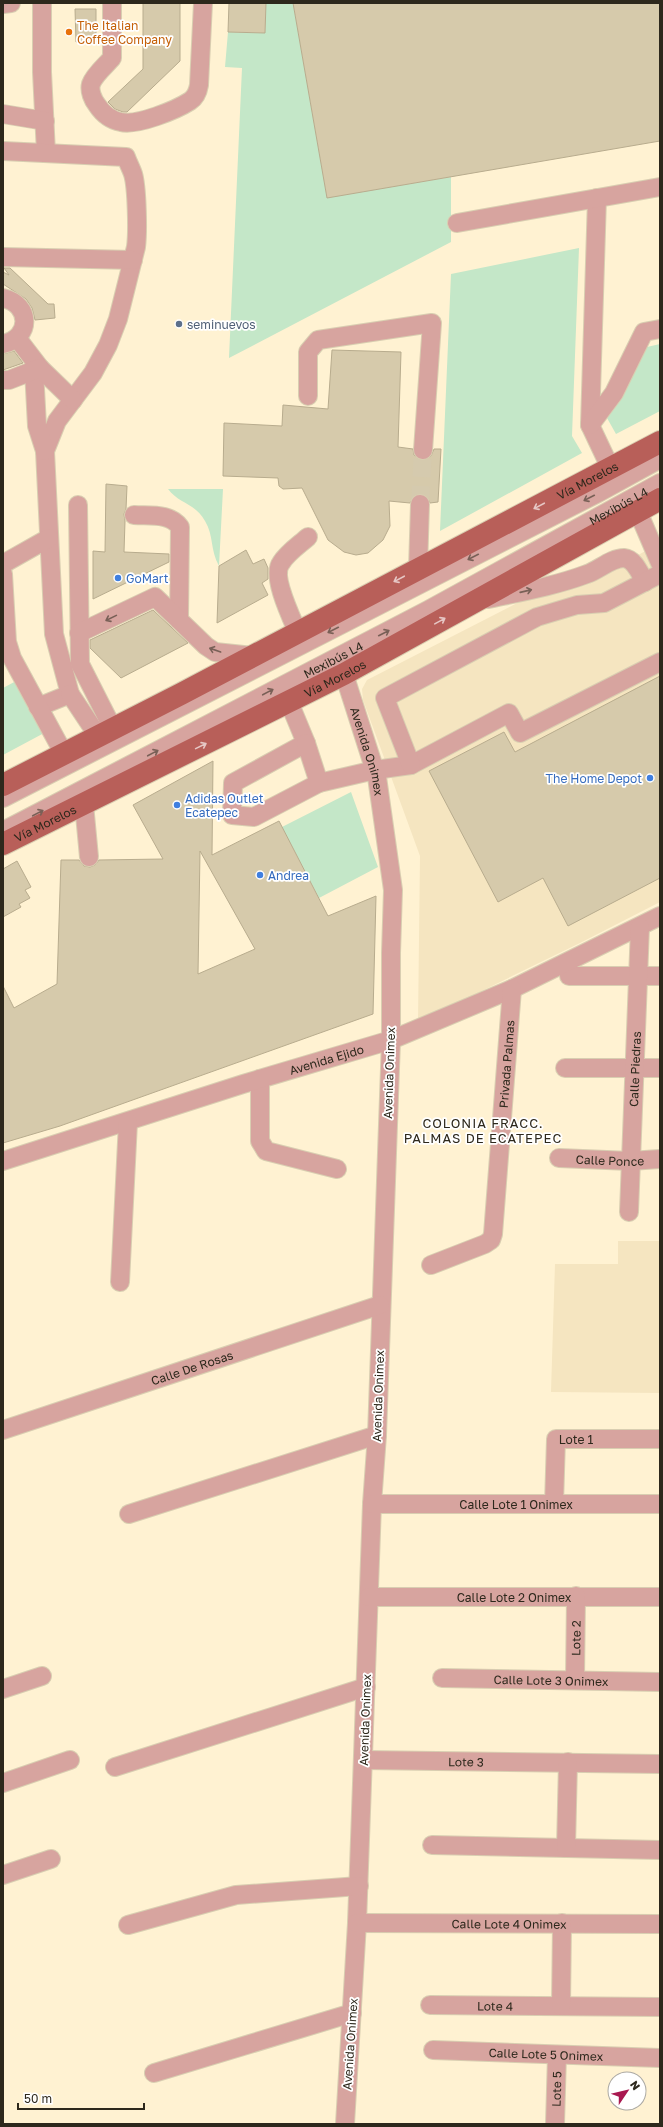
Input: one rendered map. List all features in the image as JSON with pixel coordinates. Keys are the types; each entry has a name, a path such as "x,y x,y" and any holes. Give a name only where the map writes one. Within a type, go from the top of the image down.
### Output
{"main road":[{"name":"Vía Morelos","path":"3,785 106,733 418,569 614,475 660,442"},
{"name":"Vía Morelos","path":"3,844 344,674 474,602 630,508 660,499"}],"street":[{"path":"3,4 11,3"},
{"path":"42,3 42,72 46,153"},
{"path":"112,3 112,58 91,85 92,94 96,104 110,119 122,123 135,123 153,118 191,100 197,93 199,85 202,3"},
{"path":"3,114 45,121"},
{"path":"3,151 126,157 134,176 137,236 133,260 118,319 108,346 93,373 57,421 45,451"},
{"path":"457,223 660,187"},
{"path":"597,198 590,425 630,508 642,521 655,574"},
{"path":"3,258 133,260"},
{"path":"3,298 17,304 24,317 22,332 10,341 37,369 72,400"},
{"path":"308,396 308,352 318,340 432,323 423,450"},
{"path":"590,425 614,393 644,332 660,329"},
{"path":"3,380 9,380 37,369"},
{"path":"37,369 37,426 45,451 54,634 70,694 106,733"},
{"name":"Mexibús L4","path":"3,798 614,475 660,459"},
{"name":"Mexibús L4","path":"3,831 428,610 630,508 660,483"},
{"path":"418,569 420,504"},
{"path":"78,505 80,664 106,733"},
{"path":"134,515 166,517 175,520 180,527 179,620"},
{"path":"298,633 286,605 278,572 280,563 308,537"},
{"path":"3,564 49,538"},
{"path":"474,602 540,588 588,574 616,560 624,558 631,561 637,567 655,574"},
{"path":"3,574 10,670 38,707 64,754"},
{"path":"411,765 385,698 537,617 577,605 604,603 655,574"},
{"path":"79,633 155,597 206,646 215,652 253,656"},
{"path":"306,743 233,783 232,815 254,817 319,783 375,770 411,765 509,713 520,733 660,662"},
{"name":"Avenida Onimex","path":"344,674 375,770 387,838 393,890 391,1040 380,1306 377,1435 372,1504 359,1886 345,2124"},
{"path":"38,707 70,694"},
{"path":"288,702 306,743 319,783"},
{"path":"84,804 89,857"},
{"name":"Avenida Ejido","path":"3,1161 260,1079 391,1040 512,989 660,916"},
{"name":"Calle Piedras","path":"628,1212 640,926"},
{"path":"569,976 660,976"},
{"name":"Privada Palmas","path":"431,1265 485,1244 494,1234 512,989"},
{"path":"565,1068 660,1068"},
{"path":"260,1079 260,1141 266,1151 337,1169"},
{"path":"120,1282 128,1122"},
{"name":"Calle Ponce","path":"559,1158 630,1161 660,1159"},
{"name":"Calle De Rosas","path":"3,1430 380,1306"},
{"path":"129,1514 377,1435"},
{"name":"Lote 1","path":"554,1504 556,1439 660,1439"},
{"name":"Calle Lote 1 Onimex","path":"372,1504 660,1504"},
{"name":"Lote 2","path":"575,1680 576,1596"},
{"name":"Calle Lote 2 Onimex","path":"369,1597 660,1597"},
{"path":"3,1689 42,1676"},
{"name":"Calle Lote 3 Onimex","path":"442,1678 660,1682"},
{"path":"115,1767 366,1687"},
{"path":"3,1783 70,1760"},
{"name":"Lote 3","path":"364,1760 660,1764"},
{"path":"566,1848 568,1762"},
{"path":"432,1845 660,1850"},
{"path":"3,1875 51,1859"},
{"path":"128,1926 236,1895 359,1886"},
{"name":"Calle Lote 4 Onimex","path":"357,1923 660,1924"},
{"path":"561,2006 562,1923"},
{"name":"Lote 4","path":"430,2005 660,2007"},
{"path":"154,2073 352,2013"},
{"name":"Calle Lote 5 Onimex","path":"433,2050 660,2058"},
{"name":"Lote 5","path":"555,2124 557,2055"}],"shaded area":[{"path":"660,543 660,902 418,1022 420,856 363,700 362,689 367,680 525,599 618,566"},
{"path":"618,1241 660,1241 660,1393 551,1392 555,1264 618,1264"}],"green space":[{"path":"266,3 293,3 327,197 451,177 451,242 229,358 242,68 225,67 228,32 265,33"},
{"path":"579,248 572,436 582,453 440,531 451,274"},
{"path":"660,344 660,411 616,434 607,418 647,347"},
{"path":"168,489 223,489 219,566 214,554 210,532 205,521 196,510 177,498"},
{"path":"18,680 46,732 3,755 3,688"},
{"path":"351,792 378,867 319,898 282,827"}],"building":[{"path":"143,3 180,3 180,61 127,112 123,112 115,109 108,102 143,69"},
{"path":"229,3 266,3 265,33 228,32"},
{"path":"293,3 660,3 660,141 327,198"},
{"path":"75,9 96,9 96,42 76,42"},
{"path":"4,268 10,268 48,304 54,304 55,318 35,320 32,308 26,299 3,284 3,272 9,275"},
{"path":"332,350 401,352 398,447 413,449 414,455 423,460 431,456 434,449 441,449 438,502 430,503 426,495 420,494 415,495 410,503 389,501 390,526 383,540 368,553 356,555 344,552 328,540 302,488 283,489 279,486 278,478 223,476 224,423 282,426 283,405 328,409"},
{"path":"14,351 23,363 3,370 3,354"},
{"path":"106,484 127,486 126,509 124,514 124,552 169,554 169,562 93,599 93,551 105,552"},
{"path":"246,550 253,564 264,559 268,568 268,579 262,583 268,595 217,623 219,566"},
{"path":"153,610 188,643 121,678 90,648 90,640"},
{"path":"660,676 660,878 568,926 543,878 498,902 429,771 504,732 515,752"},
{"path":"213,761 212,855 279,821 328,916 376,896 373,1014 60,1126 3,1143 3,986 14,1008 57,984 61,860 79,860 84,866 90,867 95,865 99,860 163,859 133,805","holes":["200,851 255,949 198,974"]},
{"path":"17,861 31,887 25,890 30,898 19,904 21,907 3,917 3,869"}],"tunnel":[{"path":"420,504 423,450"}],"place":[{"name":"The Italian Coffee Company","path":"69,32"},
{"name":"seminuevos","path":"179,324"},
{"name":"GoMart","path":"118,578"},
{"name":"The Home Depot","path":"650,778"},
{"name":"Adidas Outlet Ecatepec","path":"177,805"},
{"name":"Andrea","path":"260,875"}],"district":[{"name":"COLONIA FRACC. PALMAS DE ECATEPEC","path":"483,1130"}]}
